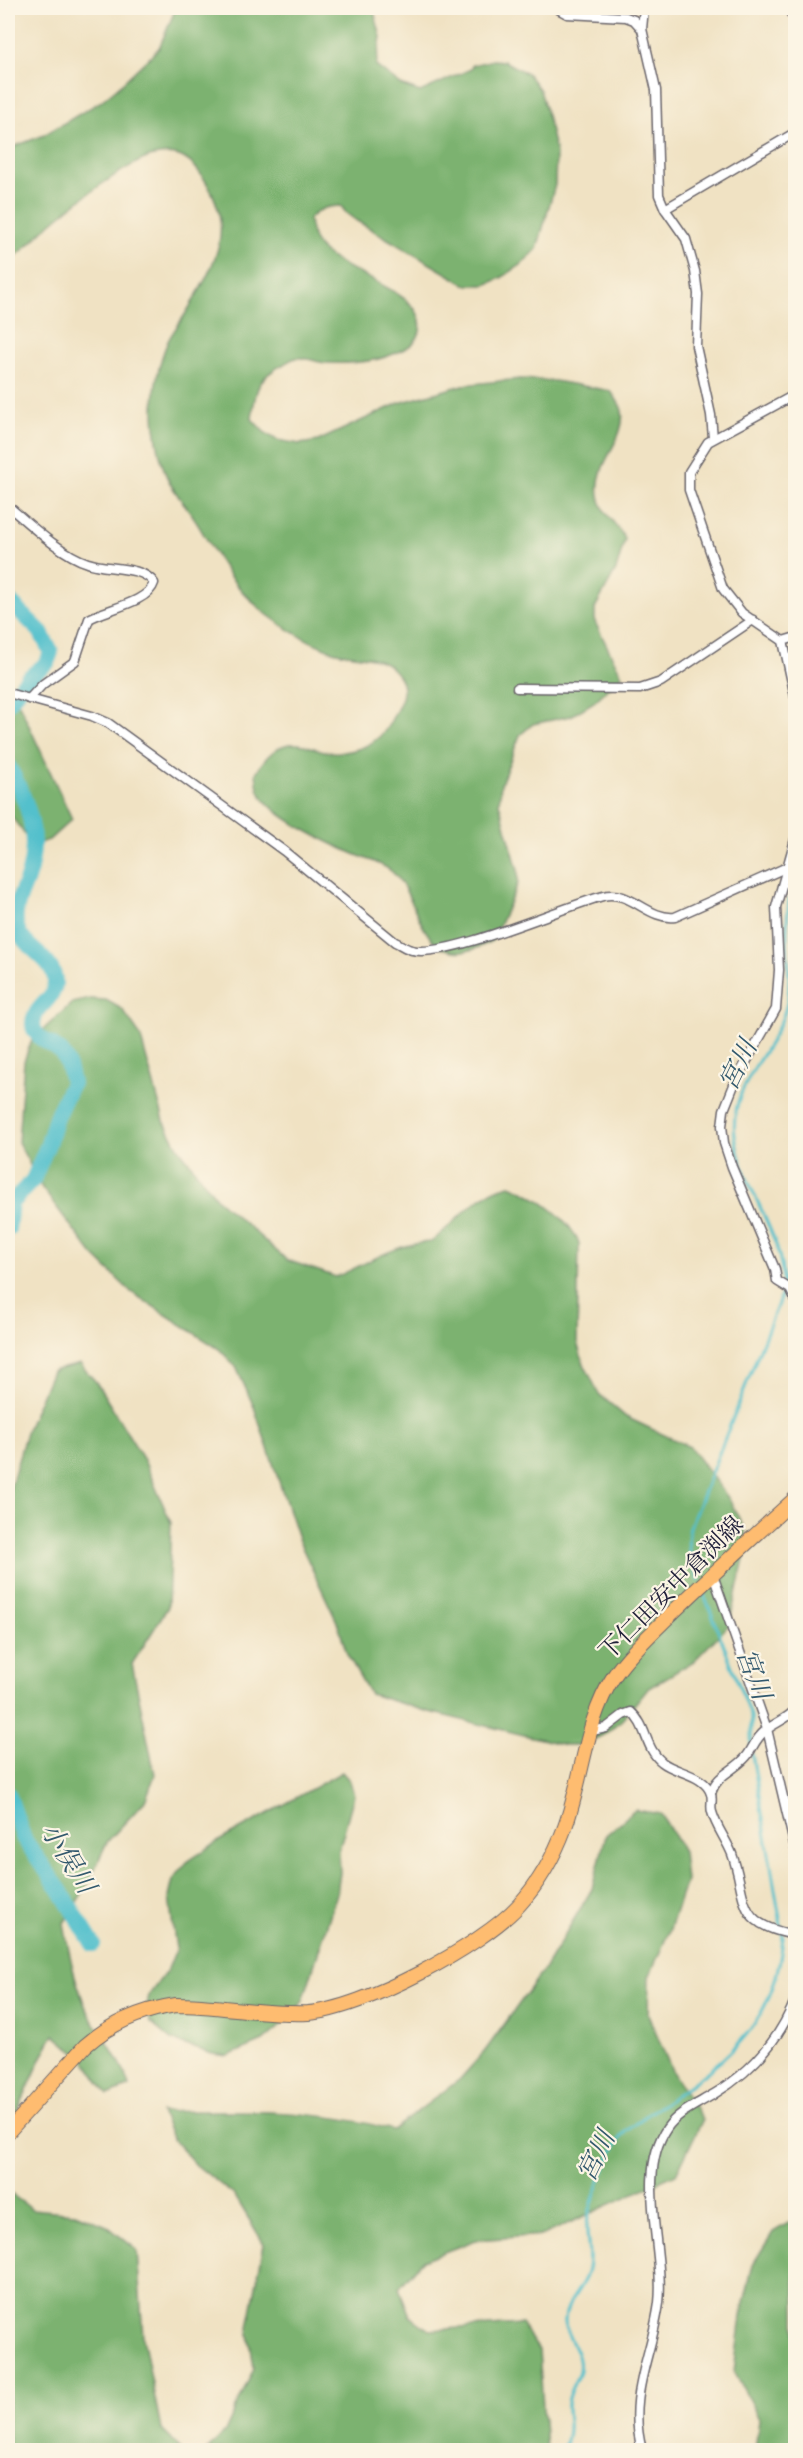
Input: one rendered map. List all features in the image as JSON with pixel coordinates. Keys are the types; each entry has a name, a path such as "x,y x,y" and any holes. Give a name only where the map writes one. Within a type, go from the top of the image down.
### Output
{"main road":[{"name":"下仁田安中倉渕線","path":"8,2132 84,2046 112,2025 128,2018 158,2007 176,2005 285,2012 332,2009 369,1998 489,1931 519,1905 550,1860 565,1826 597,1709 614,1676 694,1592 795,1498"}],"street":[{"path":"556,8 567,14 626,17 642,29"},
{"path":"644,8 642,29 656,90 658,195 686,239 695,271 698,294 696,346 711,415 713,438"},
{"path":"790,8 795,18"},
{"path":"665,209 795,132"},
{"path":"795,394 713,438 689,472 688,490 723,590 732,603 783,641 795,701"},
{"path":"8,506 85,563 130,570 152,579 154,583 147,593 132,602 89,619 75,661 43,684 29,699"},
{"path":"517,688 640,688 670,677 753,620"},
{"path":"783,641 795,637"},
{"path":"8,693 92,716 134,739 284,851 395,942 410,950 444,948 473,940 606,895 629,899 663,918 675,917 785,868"},
{"path":"795,836 792,858 785,868 776,907 779,980 776,1009 736,1080 724,1110 722,1126 732,1167 779,1282 790,1289 795,1301"},
{"path":"710,1577 764,1732 795,1852"},
{"path":"795,1709 764,1732 750,1746 745,1759 723,1774 711,1793 711,1810 731,1853 743,1904 765,1927 795,1935"},
{"path":"592,1731 606,1728 631,1712 637,1718 654,1756 665,1765 700,1780 711,1793"},
{"path":"642,2451 636,2410 659,2302 660,2270 652,2178 660,2141 675,2119 743,2074 759,2058 781,2027 795,1998"}],"green space":[{"path":"176,8 373,8 381,37 376,66 401,85 420,92 471,69 472,65 493,60 504,61 528,74 540,90 556,153 555,185 537,249 521,265 501,278 485,285 466,285 357,221 341,206 319,210 309,219 315,241 325,253 395,292 410,303 419,316 420,331 415,342 409,346 372,360 327,363 294,358 275,369 263,380 254,400 252,419 264,432 277,440 300,444 318,441 399,403 463,385 520,379 555,381 611,391 620,406 622,421 620,431 601,472 599,495 606,513 625,539 616,570 595,608 595,622 622,676 594,702 571,716 533,724 520,735 501,784 499,803 518,870 518,883 493,940 474,949 455,951 441,947 427,933 405,888 391,871 379,863 354,854 303,829 268,804 259,790 256,773 268,756 285,745 298,744 339,752 356,750 372,742 385,731 390,723 401,701 403,689 397,674 382,661 330,650 298,635 268,616 242,592 231,578 166,475 159,452 154,418 155,392 160,366 168,341 214,261 221,227 212,192 200,173 190,162 180,156 168,154 142,160 84,197 8,261 8,149 44,135 100,102 117,88 159,48"},
{"path":"8,692 19,704 72,819 49,840 39,843 30,841 8,812"},
{"path":"90,999 106,1000 122,1009 140,1035 164,1121 178,1147 217,1199 287,1260 336,1277 394,1250 431,1242 477,1201 487,1194 510,1185 540,1201 568,1225 579,1244 577,1342 582,1360 599,1394 626,1417 690,1447 729,1499 745,1530 747,1546 729,1625 694,1661 647,1689 622,1720 605,1734 583,1745 565,1745 429,1712 370,1694 347,1654 338,1624 299,1541 254,1407 236,1367 219,1349 131,1292 93,1255 42,1188 18,1142 24,1061 32,1040 72,1003"},
{"path":"80,1364 96,1382 144,1460 171,1523 168,1607 132,1664 155,1775 145,1801 107,1842 88,1884 64,1923 81,1995 130,2086 108,2095 85,2061 54,2035 8,2129 8,1496 26,1432 52,1371"},
{"path":"342,1772 350,1781 354,1795 339,1850 340,1873 337,1893 303,2001 291,2017 263,2041 228,2056 212,2054 171,2040 150,2022 147,2005 149,1995 168,1969 176,1949 169,1897 173,1880 187,1862 217,1842"},
{"path":"635,1810 661,1814 683,1851 686,1881 670,1929 649,1977 648,2015 674,2075 703,2119 676,2174 543,2235 476,2240 423,2260 399,2288 410,2316 429,2330 521,2324 539,2350 546,2450 207,2450 225,2432 254,2368 248,2328 264,2244 235,2196 196,2165 172,2138 161,2112 278,2112 337,2118 393,2130 460,2079 485,2051 545,1968 592,1889 606,1835"},
{"path":"8,2192 32,2209 75,2213 107,2226 137,2250 143,2337 161,2429 182,2450 8,2450"},
{"path":"795,2219 795,2450 755,2450 759,2419 734,2371 741,2316 753,2264 773,2232"}],"waterway":[{"name":"小俣川","path":"8,600 40,631 51,652 47,663 27,679 8,703"},
{"name":"小俣川","path":"8,766 22,793 33,835 31,864 17,908 17,927 25,942 50,966 55,982 52,994 36,1013 34,1030 62,1053 72,1083 56,1117 33,1180 11,1203 8,1229"},
{"name":"宮川","path":"699,1580 689,1548 690,1527 783,1291 778,1251 739,1156 735,1136 735,1117 739,1099 775,1033 788,998 787,920 796,866"},
{"name":"宮川","path":"702,1589 751,1716 751,1745"},
{"name":"宮川","path":"563,2450 568,2432 567,2402 580,2365 566,2327 565,2315 587,2273 589,2261 587,2224 605,2168 615,2147 630,2128 713,2067 748,2033 761,2013 779,1966 783,1937 752,1754"},
{"name":"小俣川","path":"8,1794 24,1839 60,1890 93,1944"}]}
